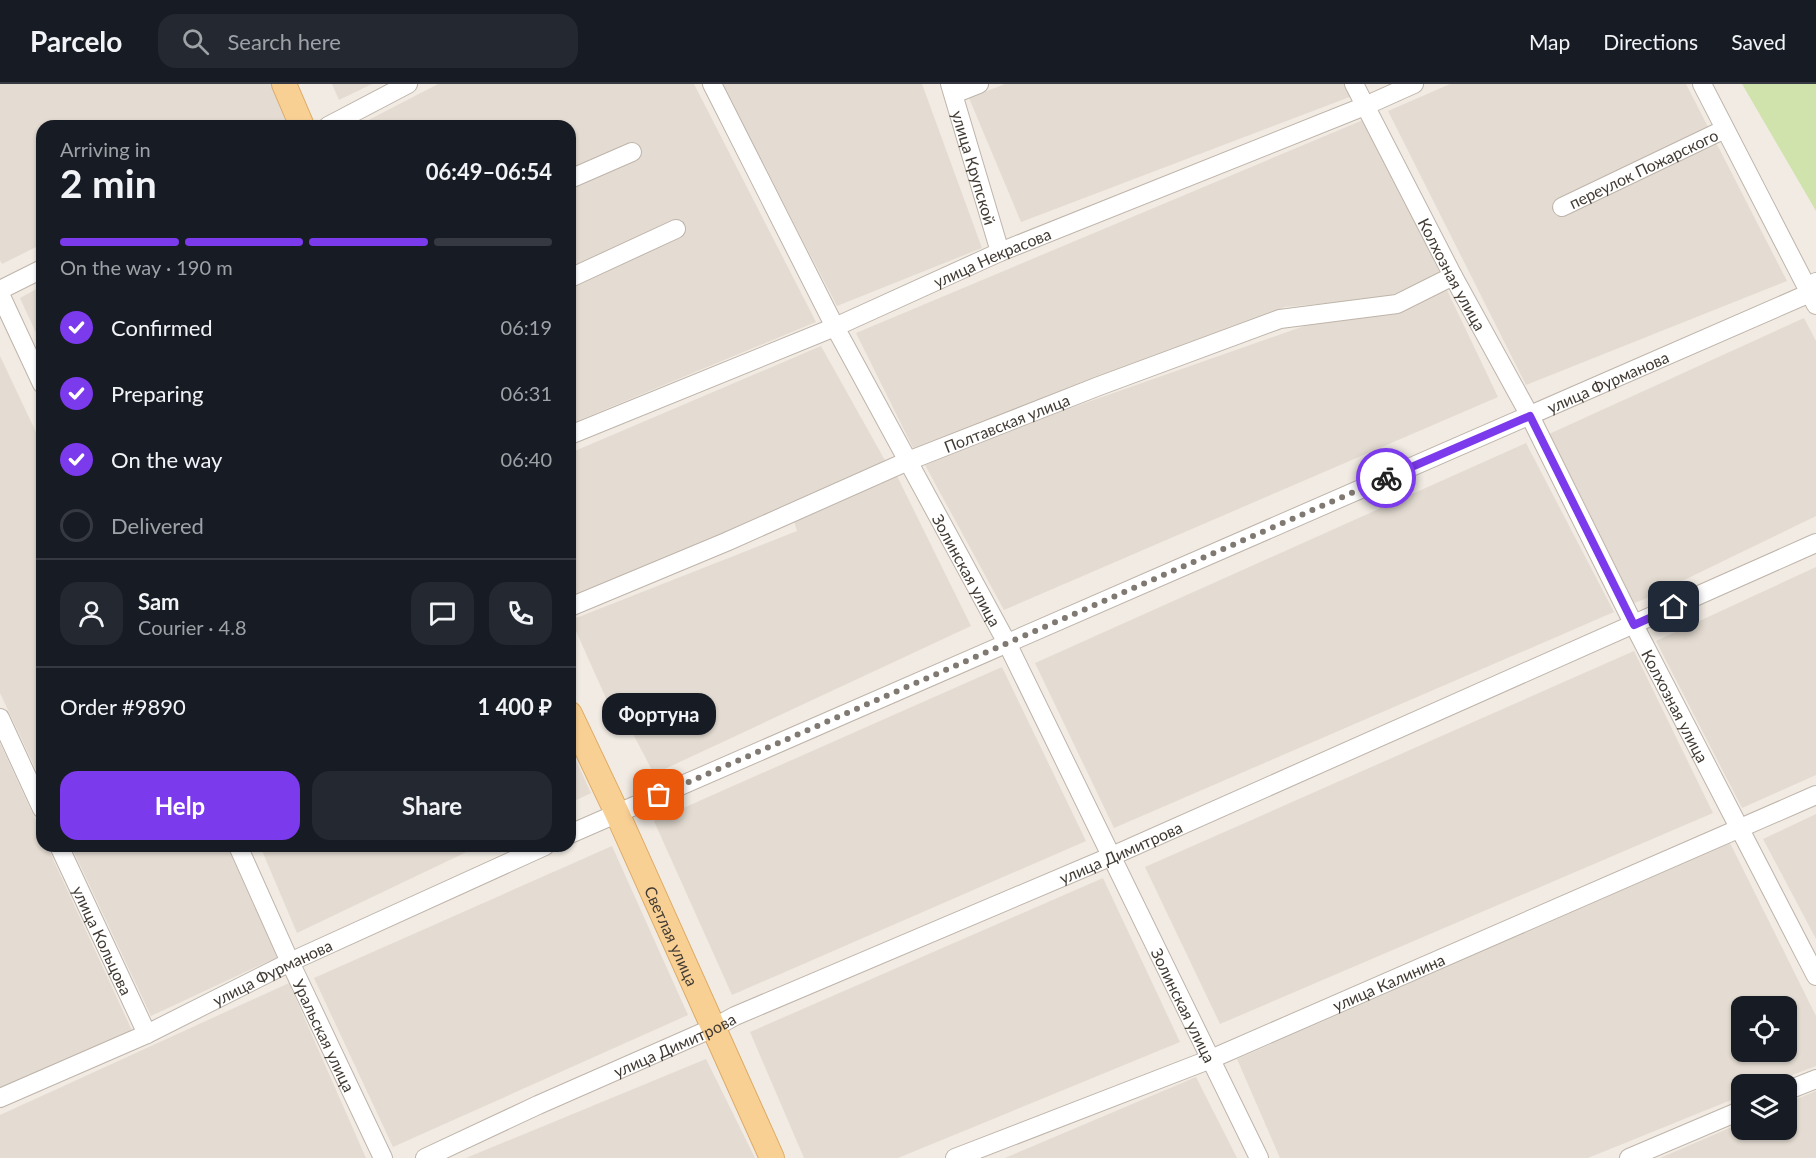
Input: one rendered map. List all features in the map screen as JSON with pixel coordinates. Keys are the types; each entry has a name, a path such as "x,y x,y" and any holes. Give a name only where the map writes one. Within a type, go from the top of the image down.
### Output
{"main road":[{"path":"284,84 299,120"},
{"name":"Светлая улица","path":"576,727 772,1158"}],"street":[{"path":"339,120 408,84"},
{"name":"Золинская улица","path":"712,84 835,327 1007,643 1259,1158"},
{"path":"952,89 979,84"},
{"name":"Колхозная улица","path":"1354,84 1453,276 1530,416 1634,625 1816,976"},
{"name":"улица Некрасова","path":"576,433 835,327 1000,252 1365,106 1414,84"},
{"path":"1702,84 1814,293"},
{"name":"улица Крупской","path":"952,89 1000,252"},
{"name":"переулок Пожарского","path":"1562,207 1725,129"},
{"path":"576,177 632,152"},
{"path":"576,275 676,229"},
{"path":"36,272 0,292 36,371"},
{"name":"Полтавская улица","path":"576,604 726,542 908,461 1099,386 1280,319 1397,304 1453,276"},
{"name":"улица Фурманова","path":"576,831 1814,293"},
{"name":"улица Димитрова","path":"425,1158 735,1016 1112,856 1816,543"},
{"path":"0,718 36,796"},
{"name":"улица Калинина","path":"955,1158 1211,1059 1816,795"},
{"name":"улица Кольцова","path":"62,852 147,1034"},
{"name":"Уральская улица","path":"240,852 383,1158"},
{"name":"улица Фурманова","path":"0,1098 147,1034 290,962 532,852"},
{"path":"1797,1087 1816,1079"},
{"path":"1629,1158 1731,1115"}],"shaded area":[{"path":"0,84 278,84 295,120 36,120 36,247 2,264 0,260"},
{"path":"332,84 372,84 339,100"},
{"path":"438,84 694,84 816,322 576,422 576,120 369,120"},
{"path":"721,84 922,84 982,248 837,306"},
{"path":"1005,84 1348,84 1355,95 1021,222 969,98"},
{"path":"1450,84 1686,84 1787,281 1526,385 1388,111"},
{"path":"1363,120 1440,273 1385,298 1285,307 914,450 856,333"},
{"path":"1446,288 1498,397 1004,610 925,465 1065,410 1327,318"},
{"path":"36,289 36,333 20,298"},
{"path":"1804,318 1816,341 1816,516 1634,603 1549,434"},
{"path":"821,346 887,464 576,596 576,450"},
{"path":"0,356 36,432 36,770 0,693"},
{"path":"1526,443 1614,612 1114,828 1035,663"},
{"path":"896,474 971,626 654,774 631,730 622,734 576,631 576,618 797,531 794,521"},
{"path":"1816,567 1816,775 1742,808 1656,641"},
{"path":"1634,651 1713,813 1220,1024 1145,867"},
{"path":"1002,667 1086,841 732,995 654,821"},
{"path":"0,743 36,821 36,852 50,852 135,1037 0,1089"},
{"path":"576,760 591,793 576,800"},
{"path":"1816,814 1816,939 1763,839"},
{"path":"1730,843 1816,1016 1816,1066 1795,1074 1731,1074 1731,1100 1588,1158 1280,1158 1237,1059"},
{"path":"612,846 688,1015 393,1147 314,978"},
{"path":"74,852 234,852 282,955 151,1016"},
{"path":"263,852 466,852 297,933"},
{"path":"1103,878 1180,1042 898,1158 804,1158 750,1032"},
{"path":"289,983 366,1158 0,1158 0,1115"},
{"path":"706,1059 755,1158 466,1158"},
{"path":"1196,1077 1237,1158 1005,1158"},
{"path":"1816,1091 1816,1158 1660,1158 1731,1127 1731,1140 1797,1140 1797,1099"}],"green space":[{"path":"1742,84 1816,84 1816,211"}],"way so far":[{"path":"659,795 1386,478"}],"place":[{"name":"Фортуна","path":"659,795"}],"route":[{"path":"1386,478 1530,416 1634,625 1674,607"}]}
